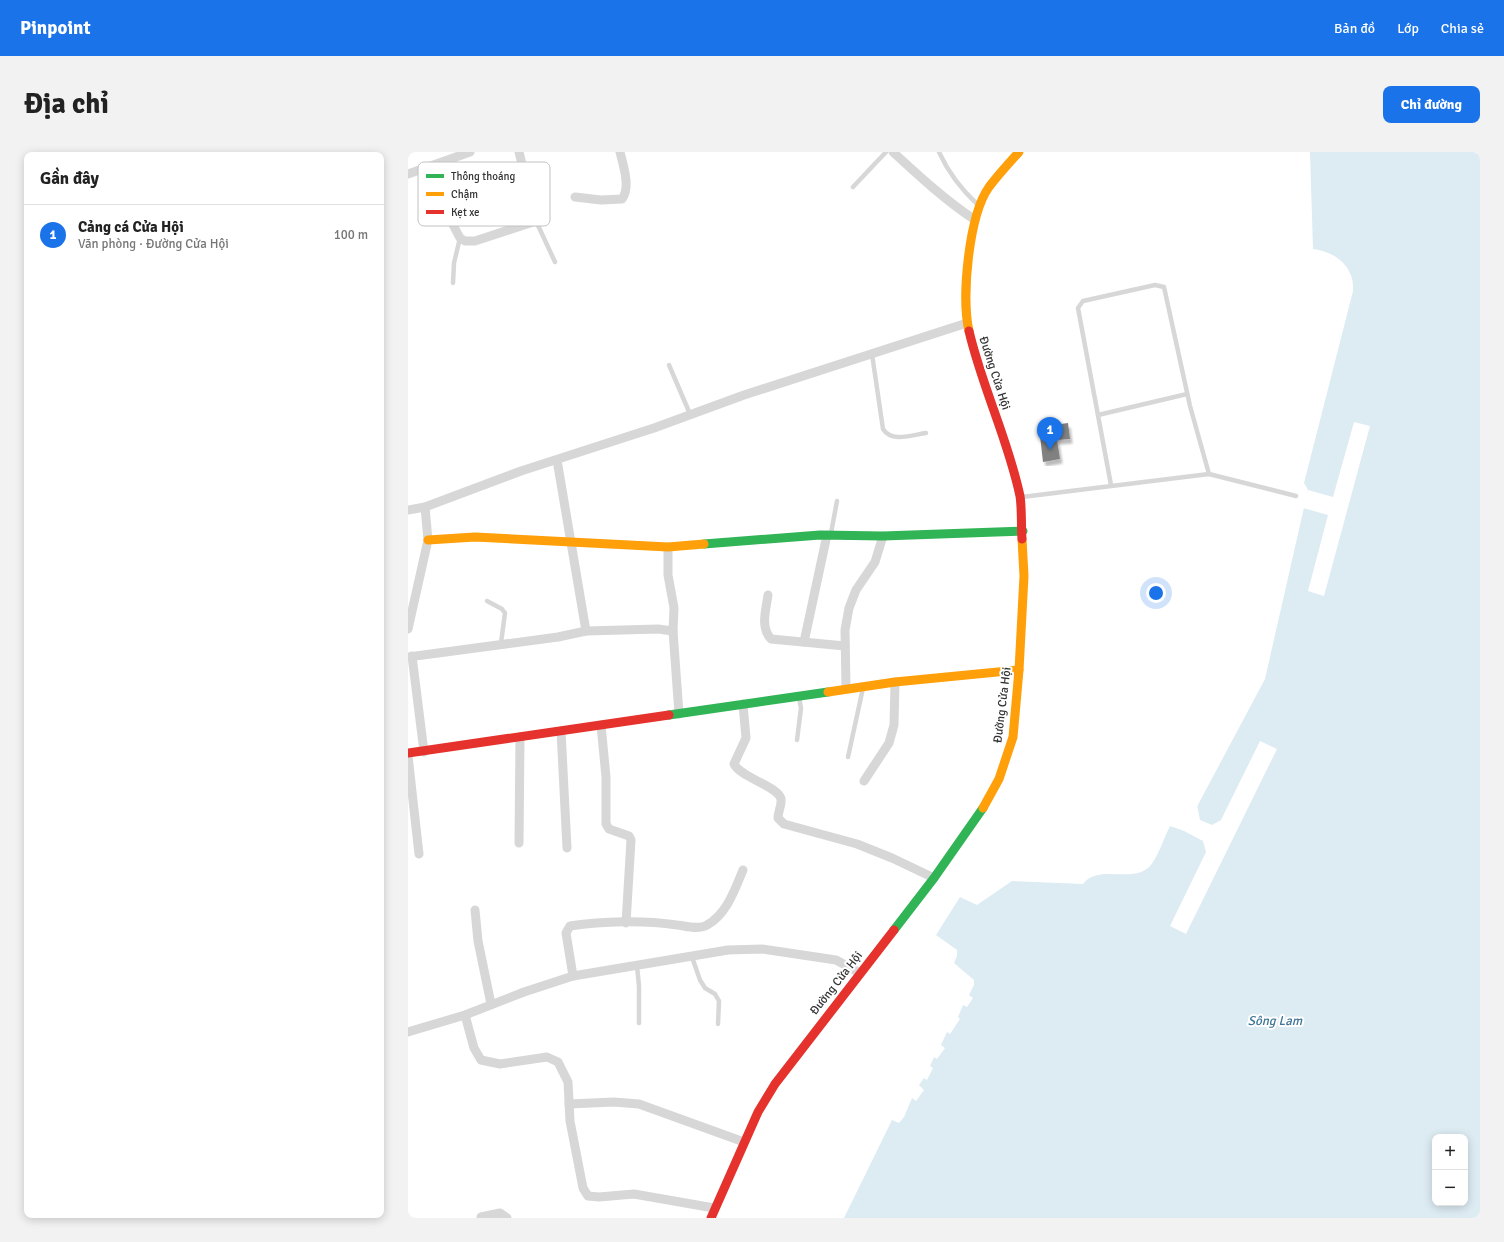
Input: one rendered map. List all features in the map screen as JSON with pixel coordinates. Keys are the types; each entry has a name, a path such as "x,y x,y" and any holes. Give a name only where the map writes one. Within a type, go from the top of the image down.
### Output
{"street":[{"path":"436,162 448,156 470,152"},
{"path":"519,152 521,162"},
{"path":"575,197 601,200 622,199 625,195 626,184 620,152"},
{"path":"893,152 929,186 955,207 975,220"},
{"name":"Đường Cửa Hội","path":"710,1218 758,1112 775,1084 928,886 977,819 999,779 1013,737 1019,670 1024,576 1023,532 1020,497 1006,446 974,352 967,323 967,306 970,248 975,220 988,188 1019,152"},
{"path":"408,174 418,170"},
{"path":"454,226 460,238 465,241 475,241 521,226"},
{"path":"408,510 425,507 690,414 967,323"},
{"path":"557,460 586,631"},
{"path":"408,629 428,540 425,507"},
{"path":"428,540 475,537 668,547 829,535 883,536 1023,532"},
{"path":"804,642 829,535"},
{"path":"846,689 845,646 849,608 856,590 875,562 883,536"},
{"path":"668,547 668,575 674,608 673,631 679,714"},
{"path":"768,596 764,626 766,634 771,639 845,646"},
{"path":"424,752 410,656 501,643 558,637 586,631 658,629 673,631"},
{"path":"419,854 408,755 895,682 1019,670"},
{"path":"864,781 889,743 894,725 895,682"},
{"path":"743,704 746,738 734,764 740,771 777,794 781,801 778,818 784,824 856,844 892,858 934,878"},
{"path":"601,725 606,777 606,824 609,829 629,836 631,840 626,923"},
{"path":"561,731 567,848"},
{"path":"519,843 520,738"},
{"path":"573,976 566,933 570,926 626,923 670,924 701,928 707,926 726,908 743,870"},
{"path":"476,910 478,941 491,1004"},
{"path":"408,1032 465,1015 491,1004 573,976 728,950 762,949 836,960 860,973"},
{"path":"465,1015 474,1048 481,1060 500,1064 547,1057 558,1062 568,1082 570,1121 582,1188 588,1196 634,1194 714,1208"},
{"path":"569,1104 627,1102 744,1142"},
{"path":"481,1217 500,1213 508,1218"}],"lane":[{"path":"853,186 886,152"},
{"path":"939,152 957,182 980,208"},
{"path":"538,226 554,262"},
{"path":"453,283 454,263 460,238"},
{"path":"1111,485 1078,308 1083,301 1155,285 1164,287 1208,474"},
{"path":"872,354 883,429 886,434 890,437 897,437 926,433"},
{"path":"669,365 690,414"},
{"path":"1098,415 1188,394"},
{"path":"1020,497 1208,474 1296,496"},
{"path":"829,535 837,501"},
{"path":"487,601 505,613 501,643"},
{"path":"848,757 863,687"},
{"path":"797,740 801,708 799,696"},
{"path":"692,957 700,980 705,988 715,994 719,1001 718,1024"},
{"path":"637,966 639,986 639,1023"}],"water":[{"name":"Sông Lam","path":"1310,152 1480,152 1480,1218 844,1218 892,1120 899,1123 904,1117 912,1098 916,1101 924,1090 919,1085 924,1078 927,1080 933,1068 930,1066 934,1057 937,1059 945,1048 941,1045 947,1032 950,1034 960,1019 958,1017 963,1005 967,1007 973,998 969,995 974,985 974,980 954,963 957,956 957,950 936,935 960,897 977,905 1012,881 1083,884 1090,878 1098,875 1126,874 1144,871 1154,861 1170,826 1184,831 1265,679 1308,490 1304,483 1353,291 1353,282 1347,268 1336,257 1313,249"}],"pier":[{"path":"1354,422 1370,426 1324,596 1308,591 1328,515 1303,508 1308,490 1333,497"},
{"path":"1260,741 1277,749 1186,934 1170,926 1206,852 1203,841 1184,831 1197,805 1200,820 1212,825 1221,820"}],"building":[{"path":"1068,423 1070,439 1057,440 1060,459 1043,462 1039,427"}],"traffic: fast":[{"path":"704,544 820,535 883,536 1023,531"},
{"path":"669,715 828,692"},
{"path":"894,930 934,878 983,808"}],"traffic: slow":[{"path":"969,331 966,298 968,257 976,217 982,200 989,187 1019,152"},
{"path":"428,540 475,537 668,547 704,544"},
{"path":"983,808 999,779 1013,737 1019,670 1024,576 1022,539"},
{"path":"828,692 895,682 1019,670"}],"traffic: jam":[{"path":"969,331 974,352 1015,475 1021,501 1022,539"},
{"path":"408,753 669,715"},
{"path":"711,1218 758,1112 775,1084 894,930"}],"place":[{"name":"Cảng cá Cửa Hội","path":"1050,450"}]}
